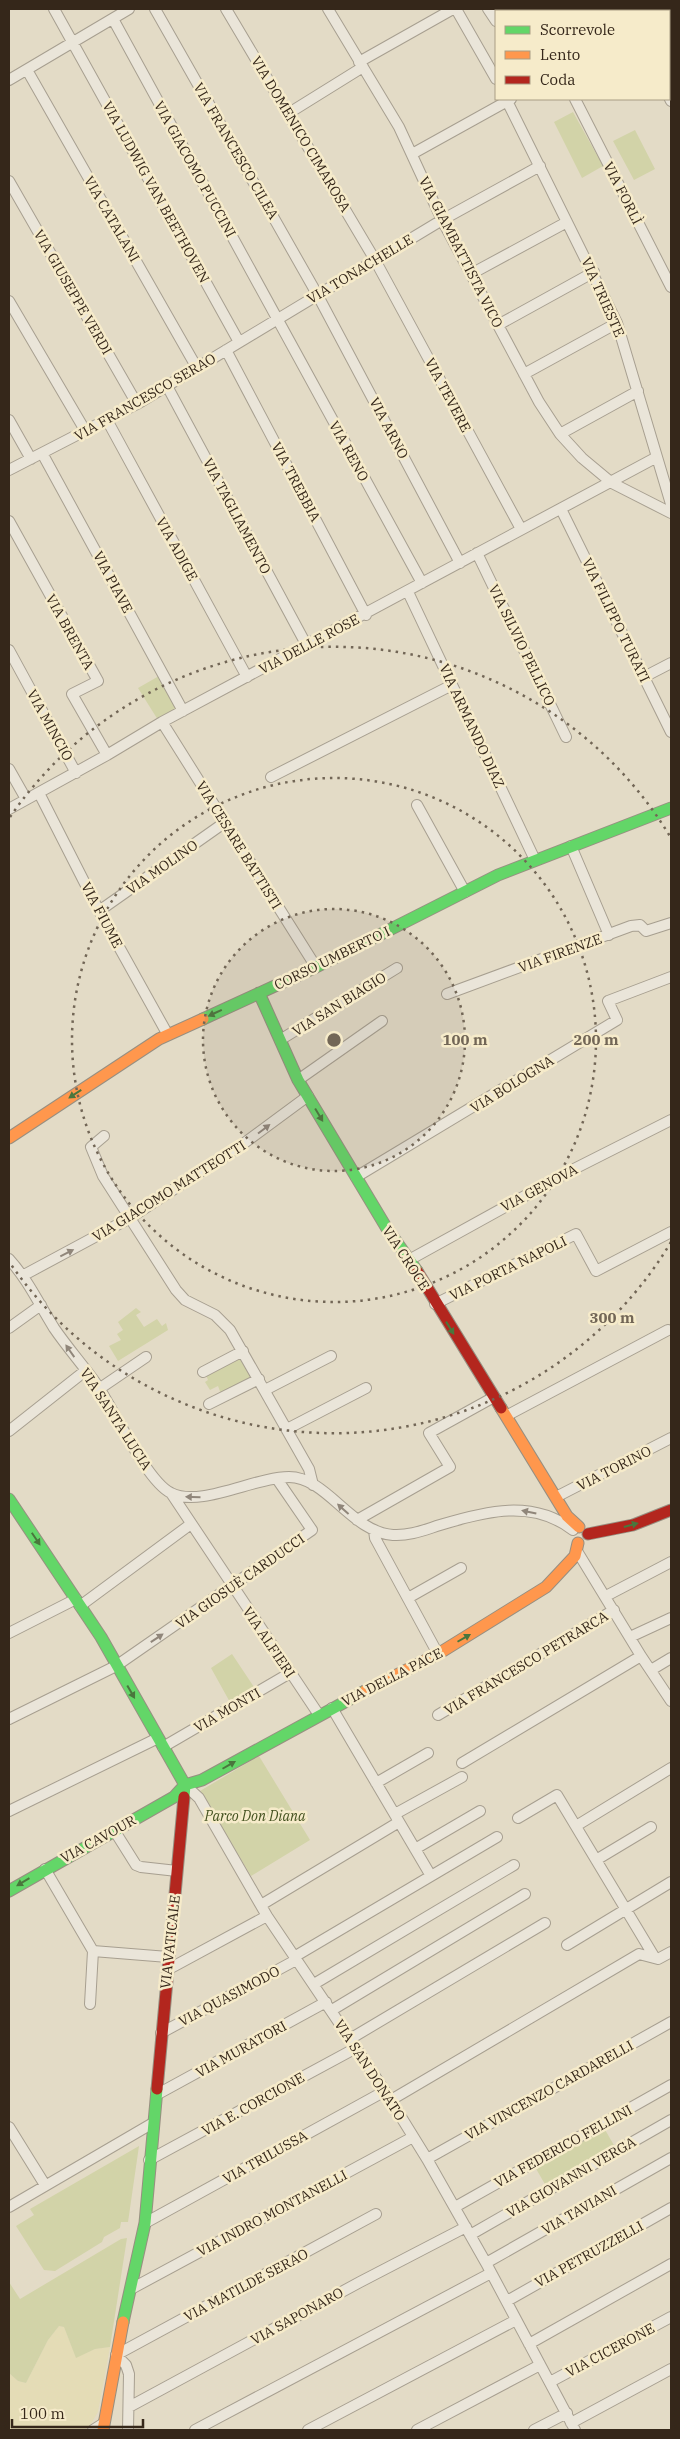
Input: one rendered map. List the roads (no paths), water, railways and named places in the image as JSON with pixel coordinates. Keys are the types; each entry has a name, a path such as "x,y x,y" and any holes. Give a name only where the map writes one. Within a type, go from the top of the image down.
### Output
{"street":[{"name":"VIA LUDWIG VAN BEETHOVEN","path":"54,9 239,342"},
{"path":"9,80 129,9"},
{"name":"VIA FRANCESCO CILEA","path":"155,9 318,294"},
{"name":"VIA DOMENICO CIMAROSA","path":"226,9 375,260"},
{"path":"330,12 342,9"},
{"path":"289,113 361,65 454,9 495,77"},
{"path":"488,9 495,20"},
{"name":"VIA GIAMBATTISTA VICO","path":"330,12 399,127 442,220 470,274 539,402 560,434 582,458 612,483 671,513"},
{"name":"VIA GIACOMO PUCCINI","path":"113,19 278,319"},
{"name":"VIA CATALANI","path":"27,70 197,368"},
{"path":"412,154 508,100"},
{"name":"VIA TRIESTE","path":"508,100 617,322 671,504"},
{"name":"VIA FORLÌ","path":"576,100 671,287"},
{"name":"VIA TONACHELLE","path":"278,319 442,220 540,166"},
{"name":"VIA GIUSEPPE VERDI","path":"9,181 137,404"},
{"path":"470,274 567,222"},
{"name":"VIA TEVERE","path":"375,260 521,529"},
{"path":"498,325 594,272"},
{"name":"VIA ARNO","path":"318,294 460,563"},
{"path":"9,301 86,432"},
{"name":"VIA FRANCESCO SERAO","path":"9,470 86,432 137,404 278,319"},
{"name":"VIA RENO","path":"278,319 422,583"},
{"path":"524,374 617,322"},
{"name":"VIA TREBBIA","path":"226,350 366,615"},
{"name":"VIA TAGLIAMENTO","path":"167,386 307,646"},
{"path":"560,434 638,391"},
{"path":"9,420 31,459"},
{"name":"VIA ADIGE","path":"107,420 247,677"},
{"name":"VIA PIAVE","path":"42,453 183,711"},
{"name":"VIA DELLE ROSE","path":"9,809 162,722 366,615 521,529 612,483 658,457"},
{"name":"VIA FILIPPO TURATI","path":"562,508 671,732"},
{"name":"VIA BRENTA","path":"9,521 98,681 72,694 107,755"},
{"name":"VIA SILVIO PELLICO","path":"477,553 566,737"},
{"name":"VIA ARMANDO DIAZ","path":"408,592 535,860"},
{"name":"VIA MINCIO","path":"9,650 76,772"},
{"path":"644,678 671,663"},
{"path":"271,777 452,684"},
{"name":"VIA CESARE BATTISTI","path":"162,722 316,967"},
{"path":"9,769 26,799"},
{"name":"VIA FIUME","path":"39,793 100,911 168,1035"},
{"path":"417,805 464,892"},
{"name":"CORSO UMBERTO I","path":"9,1138 168,1035 316,967 464,892 535,860 671,808"},
{"name":"VIA MOLINO","path":"100,911 224,823"},
{"path":"571,846 609,935"},
{"name":"VIA FIRENZE","path":"447,994 631,926 640,925 646,931 671,923"},
{"name":"VIA SAN BIAGIO","path":"280,1040 397,968"},
{"name":"VIA BOLOGNA","path":"356,1177 617,1020 608,1001 671,977"},
{"name":"VIA CROCE","path":"259,993 298,1080 386,1227 410,1260 435,1304 567,1516 580,1530"},
{"path":"298,1080 382,1021"},
{"name":"VIA GIACOMO MATTEOTTI","path":"24,1275 130,1218 244,1144 308,1096"},
{"name":"VIA GENOVA","path":"410,1260 579,1167 671,1120"},
{"path":"104,1136 91,1147 93,1157 176,1290 185,1300 215,1315 230,1330 309,1469 313,1485"},
{"name":"VIA PORTA NAPOLI","path":"435,1304 576,1234 596,1271 671,1232"},
{"name":"VIA SANTA LUCIA","path":"9,1259 24,1275 41,1305 99,1389 138,1454 171,1493"},
{"path":"9,1328 41,1305"},
{"path":"506,1416 668,1330"},
{"path":"203,1372 243,1351"},
{"path":"265,1390 331,1356"},
{"path":"99,1389 146,1358"},
{"path":"9,1431 85,1371"},
{"path":"209,1404 259,1379"},
{"path":"287,1430 366,1388"},
{"path":"357,1520 450,1467 429,1433 494,1397"},
{"name":"VIA TORINO","path":"556,1497 671,1438"},
{"path":"171,1493 188,1498 202,1497 252,1482 291,1477 313,1485 357,1520 374,1530 391,1535 407,1535 444,1524 505,1510 522,1510 559,1519 580,1530"},
{"name":"VIA GIOSUÈ CARDUCCI","path":"9,1719 116,1666 312,1530 277,1479"},
{"name":"VIA ALFIERI","path":"171,1493 319,1715"},
{"path":"9,1499 101,1638 185,1786"},
{"path":"671,1510 633,1525 580,1530 572,1536 641,1656 671,1701"},
{"path":"9,1633 78,1603 191,1524"},
{"path":"374,1530 375,1538 438,1654"},
{"name":"VIA DELLA PACE","path":"185,1786 202,1780 332,1708 438,1654 546,1587 578,1547"},
{"path":"606,1596 671,1562"},
{"path":"408,1598 461,1568"},
{"name":"VIA FRANCESCO PETRARCA","path":"438,1715 614,1610"},
{"path":"630,1637 671,1618"},
{"path":"462,1763 641,1656"},
{"path":"650,1670 671,1658"},
{"name":"VIA MONTI","path":"9,1811 161,1742 290,1673"},
{"path":"332,1708 431,1876"},
{"path":"376,1783 428,1753"},
{"path":"576,1826 671,1768"},
{"path":"261,1905 462,1777"},
{"name":"VIA CAVOUR","path":"9,1891 44,1869 174,1797 185,1786"},
{"name":"VIA VATICALE","path":"104,2427 116,2355 145,2223 149,2160 185,1786"},
{"name":"VIA SAN DONATO","path":"185,1786 199,1798 267,1916 391,2100 427,2159 456,2207 571,2422"},
{"path":"518,1818 557,1795 655,1958"},
{"path":"415,1849 480,1811"},
{"path":"596,1860 651,1827"},
{"path":"114,1830 136,1864 141,1867 177,1870"},
{"name":"VIA QUASIMODO","path":"161,2032 295,1958 498,1837"},
{"path":"314,1984 514,1865"},
{"path":"44,1869 93,1951 90,2004"},
{"path":"567,1945 671,1882"},
{"name":"VIA MURATORI","path":"156,2095 329,2006 525,1894"},
{"path":"167,1970 267,1916"},
{"name":"VIA E. CORCIONE","path":"149,2160 353,2043 545,1924"},
{"path":"93,1951 168,1956"},
{"path":"391,2100 639,1954 658,1959 671,1952"},
{"name":"VIA VINCENZO CARDARELLI","path":"427,2159 671,2022"},
{"name":"VIA FEDERICO FELLINI","path":"456,2207 671,2085"},
{"name":"VIA TRILUSSA","path":"145,2223 385,2091"},
{"name":"VIA GIOVANNI VERGA","path":"468,2231 671,2120"},
{"path":"9,2207 153,2123"},
{"path":"9,2127 45,2185"},
{"name":"VIA INDRO MONTANELLI","path":"131,2289 413,2137"},
{"name":"VIA TAVIANI","path":"486,2262 671,2158"},
{"name":"VIA PETRUZZELLI","path":"507,2301 671,2208"},
{"name":"VIA MATILDE SERAO","path":"116,2355 376,2214"},
{"name":"VIA SAPONARO","path":"128,2407 360,2282 468,2231"},
{"path":"529,2344 671,2264"},
{"path":"196,2430 491,2273"},
{"name":"VIA CICERONE","path":"550,2382 671,2317"},
{"path":"308,2430 516,2320"},
{"path":"116,2355 126,2365 129,2374 128,2430"},
{"path":"417,2430 540,2365"},
{"path":"534,2430 571,2422 671,2369"},
{"path":"92,2430 104,2427"}],"park label":[{"name":"Parco Don Diana","path":"255,1816"}]}
